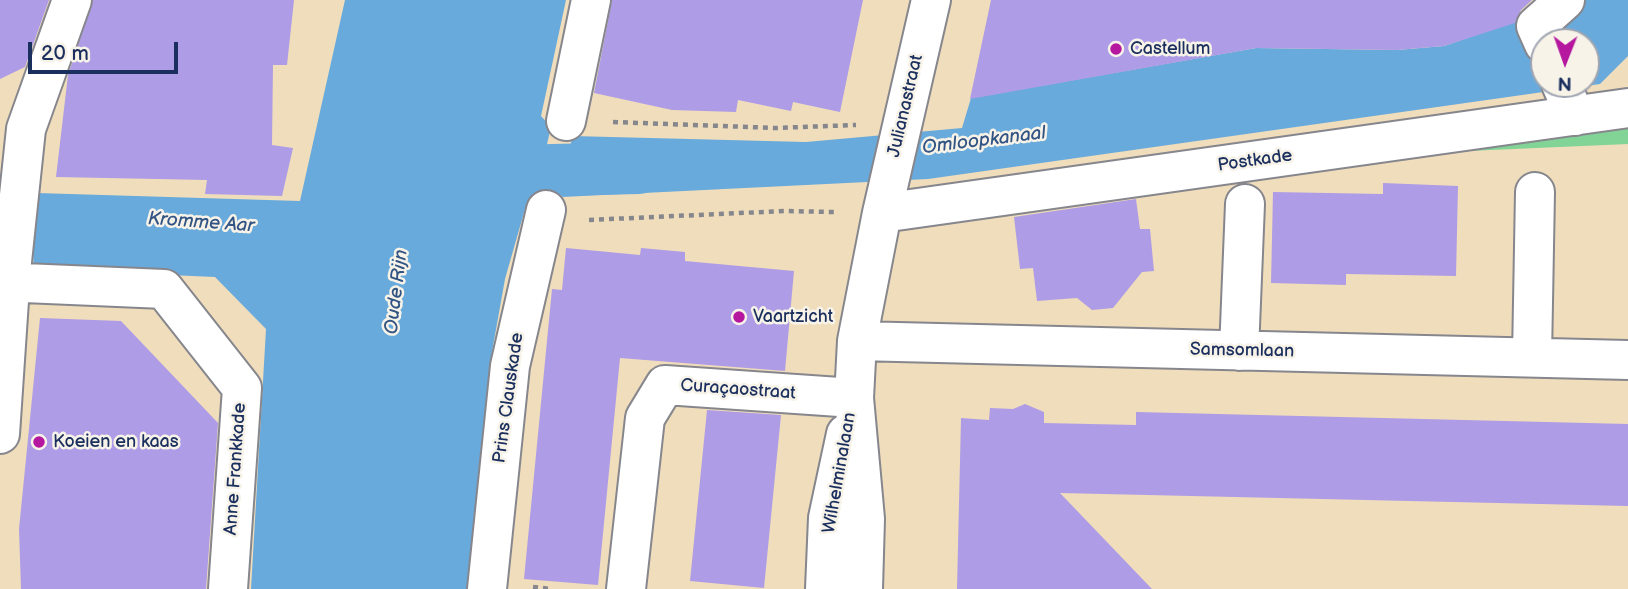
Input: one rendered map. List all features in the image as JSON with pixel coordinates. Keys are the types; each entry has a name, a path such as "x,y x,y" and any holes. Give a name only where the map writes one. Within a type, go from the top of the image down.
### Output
{"street":[{"path":"0,434 7,278 20,187 13,131 72,0"},
{"path":"566,121 591,0"},
{"name":"Julianastraat","path":"882,213 931,0"},
{"path":"1537,28 1565,0"},
{"name":"Postkade","path":"882,213 1568,100 1628,108"},
{"path":"1532,357 1535,192"},
{"path":"1239,351 1245,204"},
{"name":"Wilhelminalaan","path":"863,589 865,519 854,398 857,341 882,213"},
{"name":"Prins Clauskade","path":"487,589 510,366 544,220"},
{"name":"Anne Frankkade","path":"7,278 164,289 242,388 228,589"},
{"name":"Samsomlaan","path":"857,341 1628,360"},
{"name":"Curaçaostraat","path":"626,589 645,418 665,385 854,398"},
{"name":"Wilhelminalaan","path":"825,589 828,518 854,398"}],"path":[{"path":"566,121 776,128 902,123"},
{"path":"544,220 784,211 882,213"}],"green space":[{"path":"1628,118 1628,144 1468,151 1468,138"}],"water":[{"path":"345,0 566,0 541,116 551,127 534,200 525,209 505,279 490,363 473,589 251,589 266,329 215,277 34,269 33,254 0,253 37,193 300,201"},
{"path":"1546,0 1628,0 1628,56 1600,84 1600,28 1530,28 1530,94 928,179 562,197 572,136 806,142 962,128 971,98 1256,48 1397,50 1444,46 1511,23"}],"building":[{"path":"0,0 49,0 25,67 0,79"},
{"path":"93,0 294,0 287,65 273,65 272,145 293,148 282,196 205,194 207,180 56,177 68,75"},
{"path":"612,0 863,0 840,112 793,102 791,111 738,100 736,112 672,110 594,93"},
{"name":"Castellum","path":"991,0 1532,0 1521,10 1515,23 1444,46 1397,50 1256,48 970,99"},
{"path":"1383,183 1458,186 1456,276 1346,274 1346,285 1271,283 1273,192 1383,194"},
{"path":"1136,199 1140,229 1150,229 1154,271 1142,272 1113,308 1092,310 1077,298 1037,301 1033,268 1020,269 1014,217"},
{"path":"566,248 640,255 641,248 685,252 685,261 794,271 785,371 620,358 598,585 524,579 552,289 562,290"},
{"path":"40,318 121,321 218,423 206,589 21,589 19,529"},
{"path":"1025,404 1044,412 1044,423 1136,425 1136,412 1628,424 1628,506 1060,493 1152,589 957,589 961,418 989,420 990,408 1013,409"},
{"path":"707,410 781,415 764,588 690,581"}],"waterway":[{"name":"Omloopkanaal","path":"467,172 639,168"}],"place":[{"name":"Castellum","path":"1116,49"},
{"name":"Vaartzicht","path":"739,317"},
{"name":"Koeien en kaas","path":"39,442"}],"water label":[{"name":"Kromme Aar","path":"201,223"},
{"name":"Oude Rijn","path":"397,292"}]}
